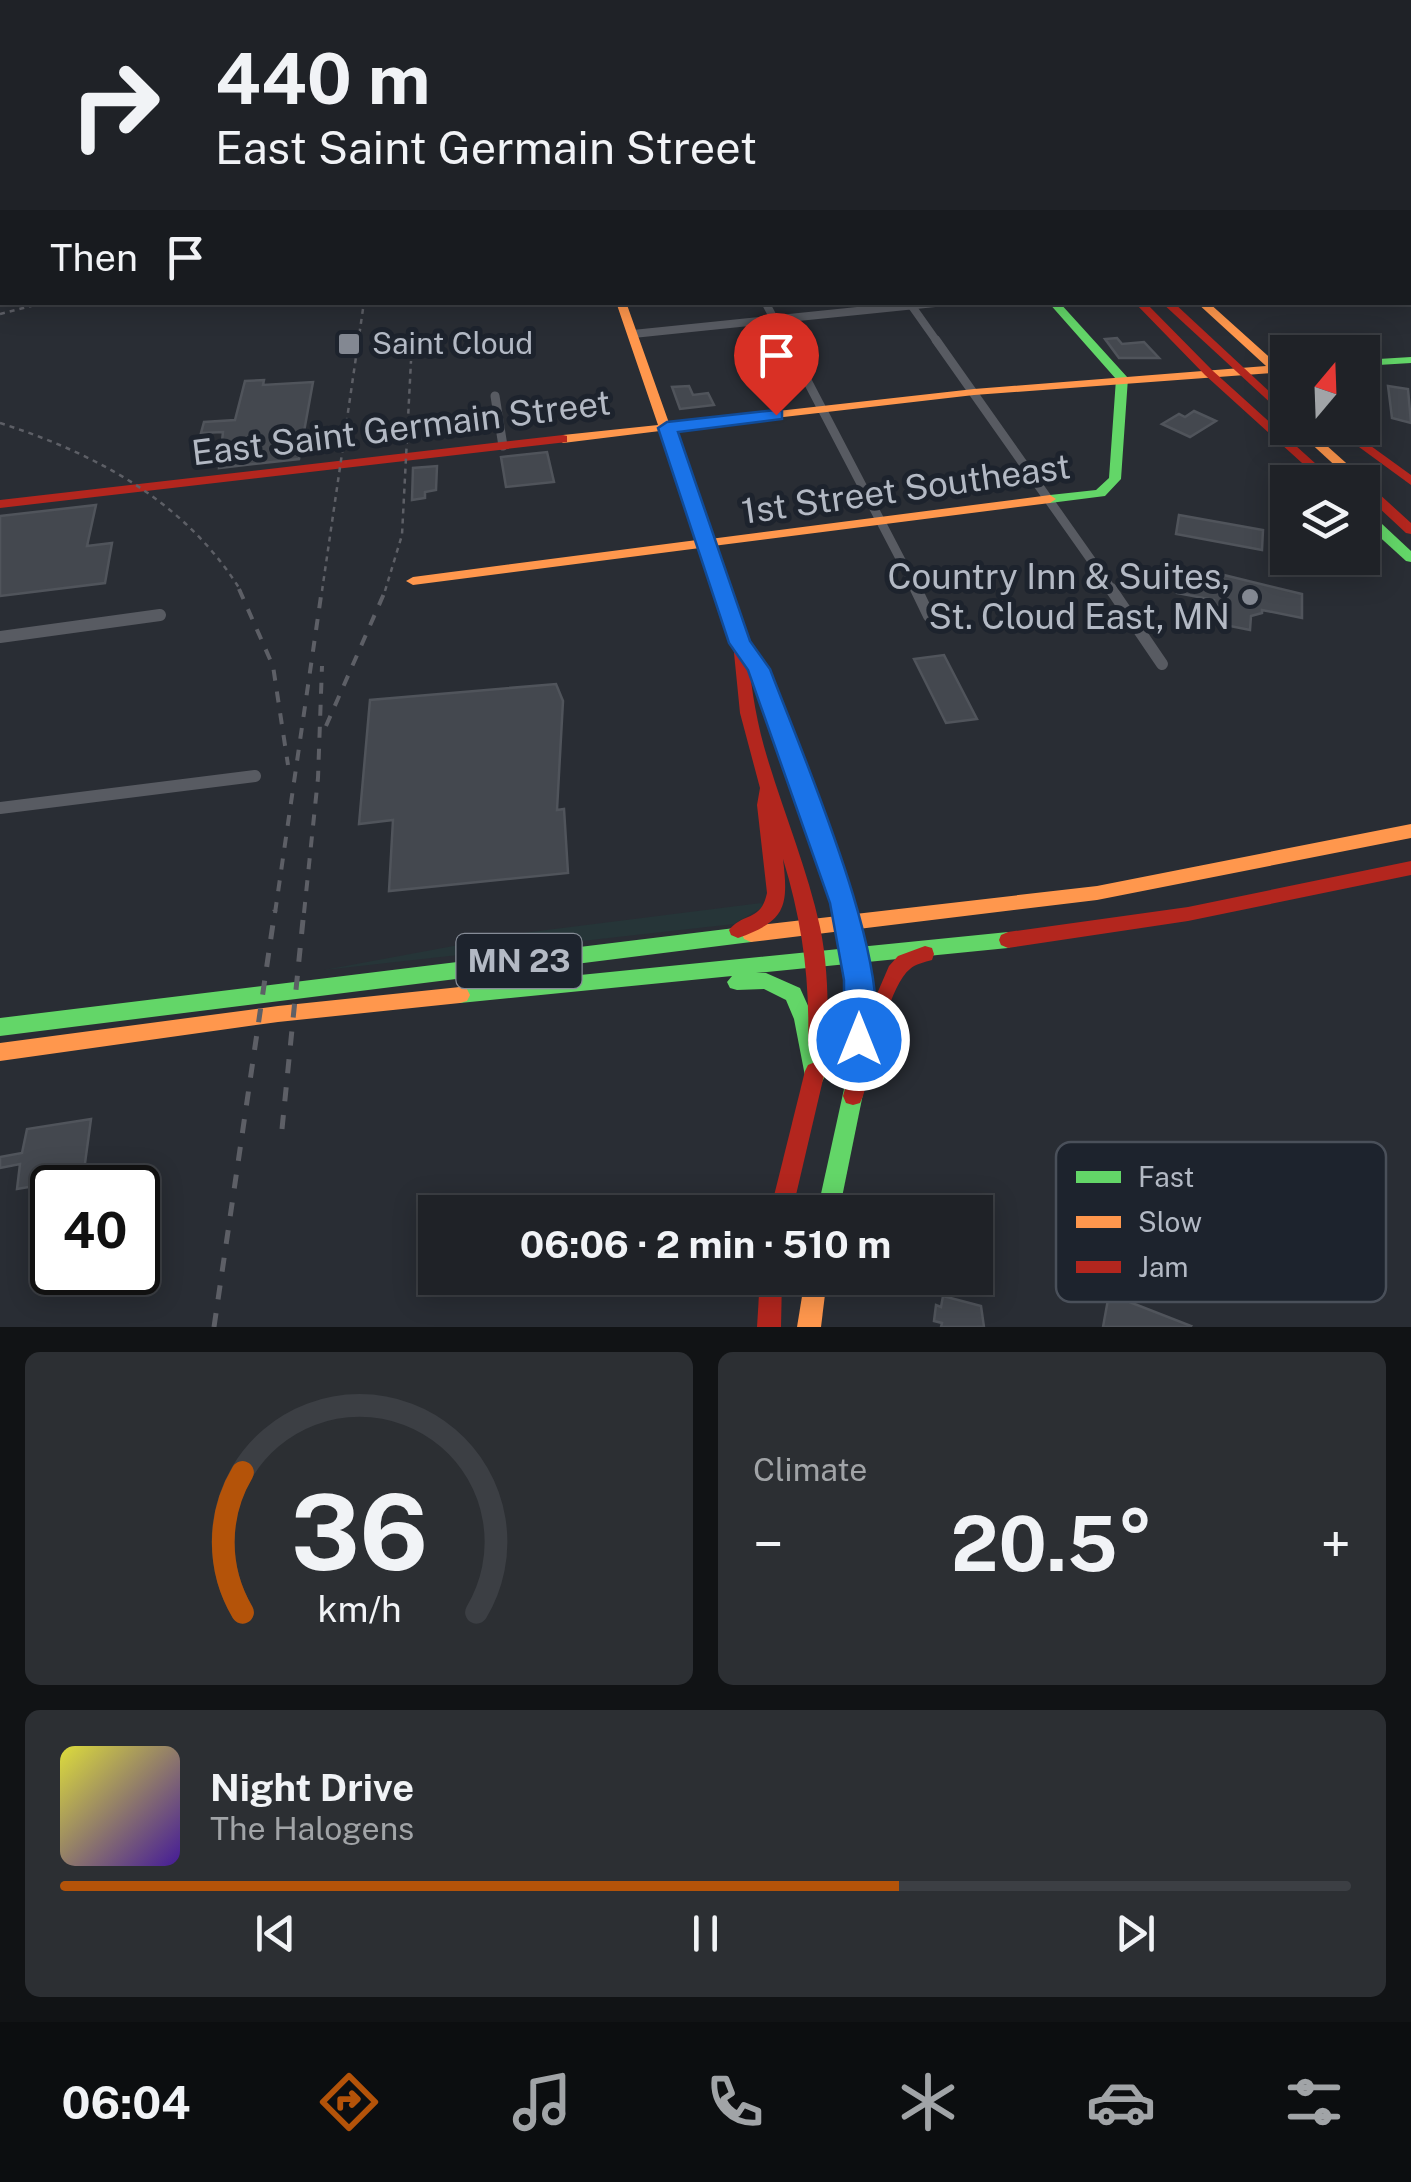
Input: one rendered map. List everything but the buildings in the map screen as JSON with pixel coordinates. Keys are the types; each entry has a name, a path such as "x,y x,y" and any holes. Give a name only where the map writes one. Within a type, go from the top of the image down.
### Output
{"main road":[{"path":"623,305 740,643 759,669 848,924 856,958 861,1013 853,1096"},
{"path":"1056,305 1122,378"},
{"path":"1142,305 1209,373 1311,465"},
{"path":"1169,305 1270,400"},
{"path":"1205,305 1270,361"},
{"path":"1380,362 1411,360"},
{"name":"East Saint Germain Street","path":"0,504 974,392 1122,378 1270,372"},
{"name":"1st Street Southeast","path":"413,580 1052,500 1108,488 1115,479 1122,378"},
{"path":"1319,445 1340,465"},
{"path":"1360,445 1411,481"},
{"path":"1380,501 1411,530"},
{"path":"1380,530 1411,558"},
{"path":"740,643 738,672 766,792 810,928 815,962 815,1076 786,1195"},
{"path":"724,937 768,916 774,908 776,876 760,811 766,792"},
{"path":"1405,832 1411,848"},
{"name":"MN 23","path":"0,1027 1097,892 1405,832"},
{"name":"MN 23","path":"0,1052 328,1008 856,958 1115,926 1224,908 1411,868"},
{"path":"832,1195 853,1096 892,974 913,957 954,946"},
{"path":"590,982 634,990 756,980 776,984 793,994 804,1019 815,1076"},
{"path":"769,1327 770,1295"},
{"path":"809,1327 814,1295"}],"street":[{"path":"767,305 884,521 929,616"},
{"path":"633,334 902,305"},
{"path":"911,305 1052,500 1162,664"},
{"path":"495,396 503,446"},
{"path":"0,637 160,614"},
{"path":"0,808 255,776"}],"shaded area":[{"path":"761,903 765,906 734,924 324,970 523,933"}],"railway":[{"path":"0,314 35,305"},
{"path":"322,591 364,305"},
{"path":"385,591 402,535 411,361"},
{"path":"0,423 71,450 136,485 194,532 241,591"},
{"path":"239,589 273,666 288,765"},
{"path":"275,913 322,589"},
{"path":"326,726 386,589"},
{"path":"304,913 318,778 322,666"},
{"path":"214,1327 275,910"},
{"path":"282,1129 304,910"}],"traffic: fast":[{"path":"1050,499 1100,493 1115,479 1122,378 1056,305"},
{"path":"1380,362 1411,360"},
{"path":"1380,530 1411,558"},
{"path":"0,1027 751,934"},
{"path":"460,995 1008,940"},
{"path":"737,982 766,981 793,994 804,1019 815,1076"},
{"path":"832,1195 854,1089"}],"traffic: slow":[{"path":"622,305 740,643 759,669 836,882"},
{"path":"1204,305 1270,364"},
{"path":"563,439 974,392 1270,369"},
{"path":"1319,445 1341,465"},
{"path":"413,581 1050,499"},
{"path":"751,934 1097,893 1411,831"},
{"path":"0,1052 278,1014 460,995"},
{"path":"809,1327 814,1295"}],"traffic: jam":[{"path":"1142,305 1209,373 1311,465"},
{"path":"1169,305 1270,399"},
{"path":"0,504 563,439"},
{"path":"1362,445 1411,481"},
{"path":"1380,502 1411,530"},
{"path":"740,643 742,678 756,746 811,928 817,977 818,1043"},
{"path":"738,930 764,918 774,906 776,876 766,792"},
{"path":"1008,940 1188,914 1411,868"},
{"path":"836,882 854,971 857,1061"},
{"path":"853,1096 888,986 903,963 925,954"},
{"path":"785,1195 815,1071"},
{"path":"769,1327 770,1295"}],"place":[{"name":"Saint Cloud","path":"349,344"},
{"name":"Country Inn & Suites, St. Cloud East, MN","path":"1250,597"}],"route":[{"path":"776,415 667,428 740,643 759,669 844,903 856,958 859,1040"}]}
